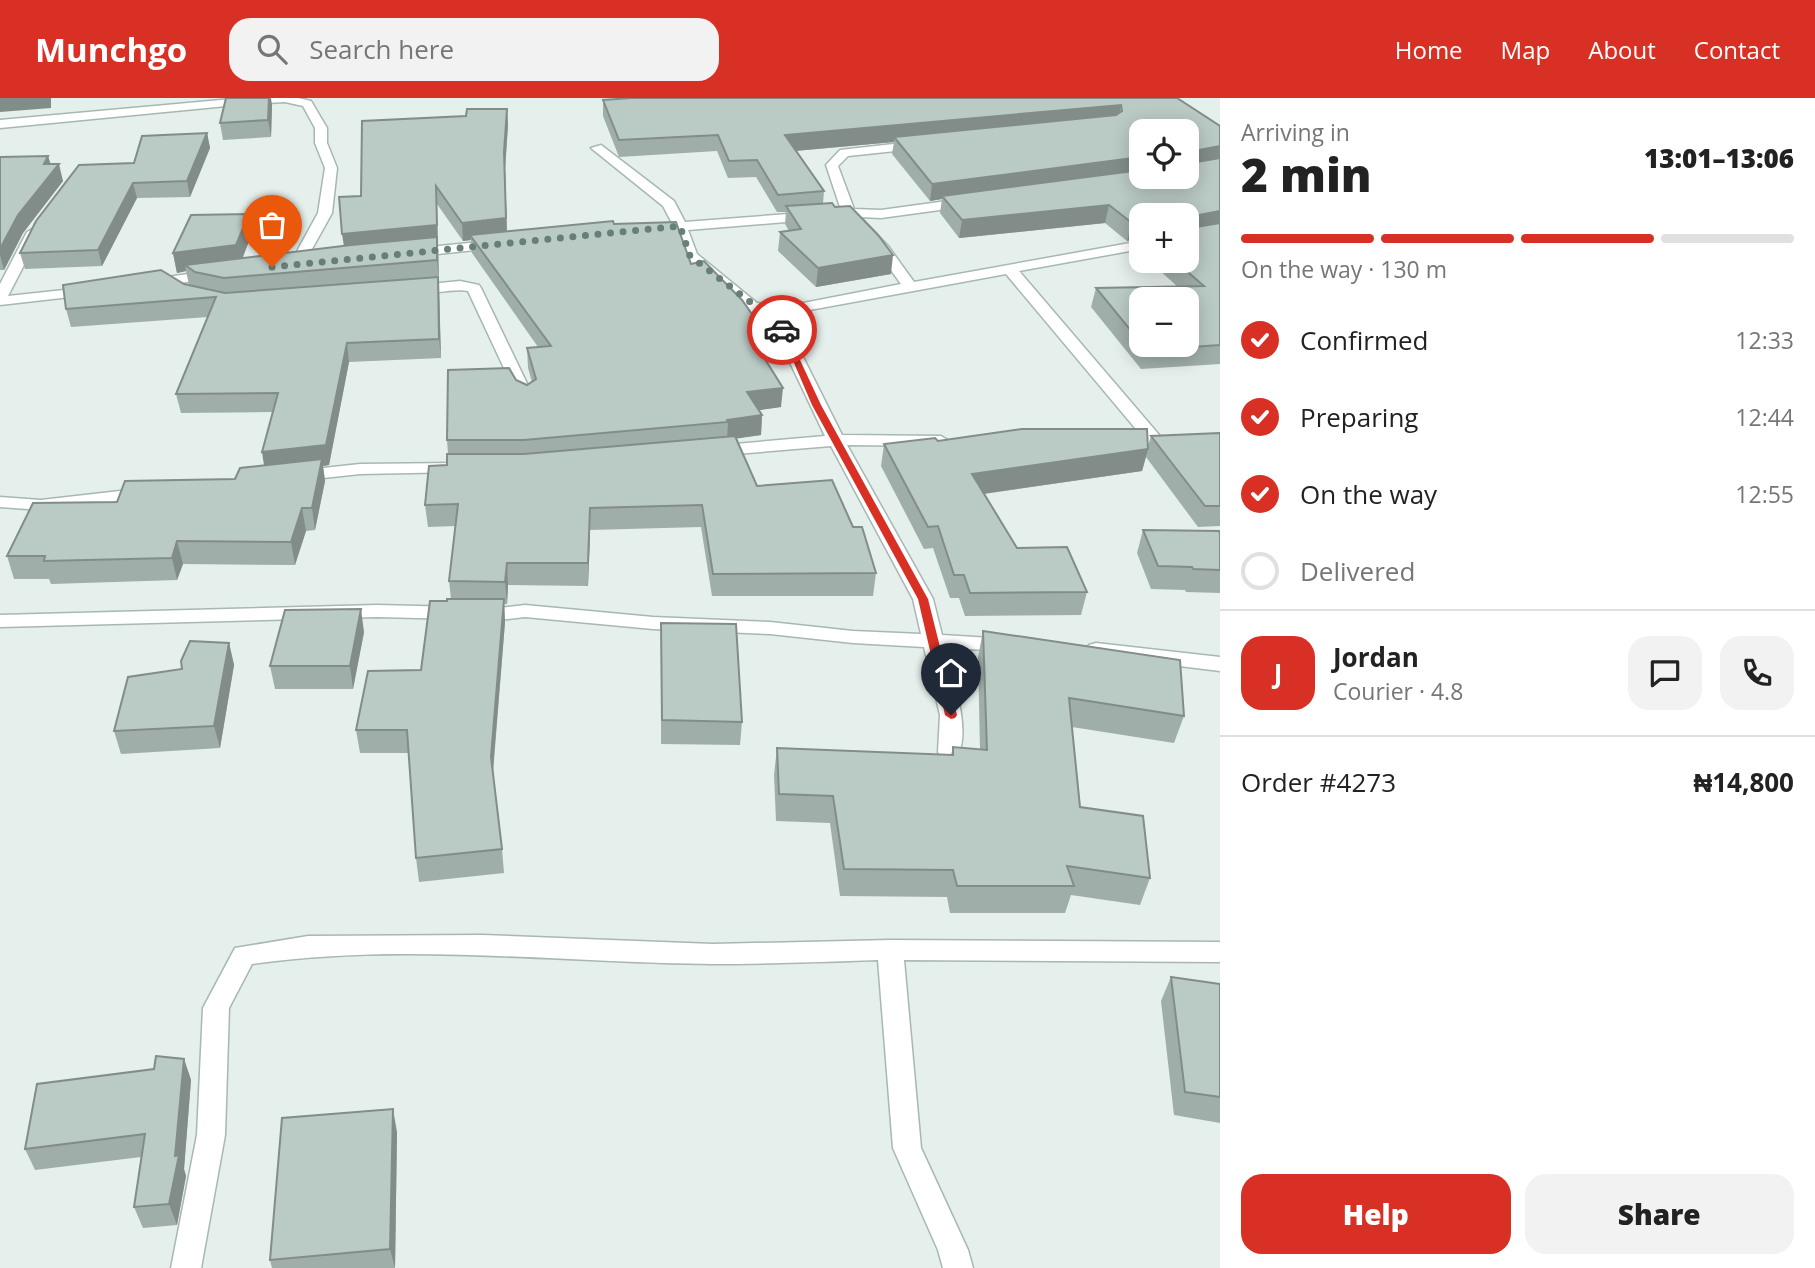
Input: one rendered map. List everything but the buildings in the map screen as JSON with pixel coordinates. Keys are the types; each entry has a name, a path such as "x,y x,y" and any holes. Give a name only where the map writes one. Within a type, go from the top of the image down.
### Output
{"street":[{"path":"0,124 247,101 285,99 307,103 321,128 321,143 331,168 325,213 290,265 319,262"},
{"path":"910,287 883,249 849,212 832,165 844,153 938,143"},
{"path":"597,148 669,204 690,256 781,328 836,440 923,599 951,715 949,752"},
{"path":"629,232 849,212 881,214 989,200"},
{"path":"0,299 39,225"},
{"path":"393,254 513,243"},
{"path":"757,307 788,310 1129,247"},
{"path":"1010,270 1163,443 1129,443"},
{"path":"131,286 224,272"},
{"path":"169,281 184,292"},
{"path":"397,291 460,285 474,288 526,398"},
{"path":"0,299 105,289"},
{"path":"701,452 836,440 962,441"},
{"path":"277,478 360,469 470,468"},
{"path":"0,502 41,505 166,491"},
{"path":"0,621 377,611 499,614 525,611 653,623 771,628 853,637 1030,646"},
{"path":"1072,648 1141,653 1220,664"},
{"path":"186,1268 211,1135 216,1008 244,955 308,946 482,945 713,954 890,950 1220,952"},
{"path":"890,950 908,1148 953,1250 958,1268"}],"way so far":[{"path":"272,267 680,226 688,243 690,256 757,307 782,330"}],"route":[{"path":"782,330 817,405 923,599 951,715"}]}
